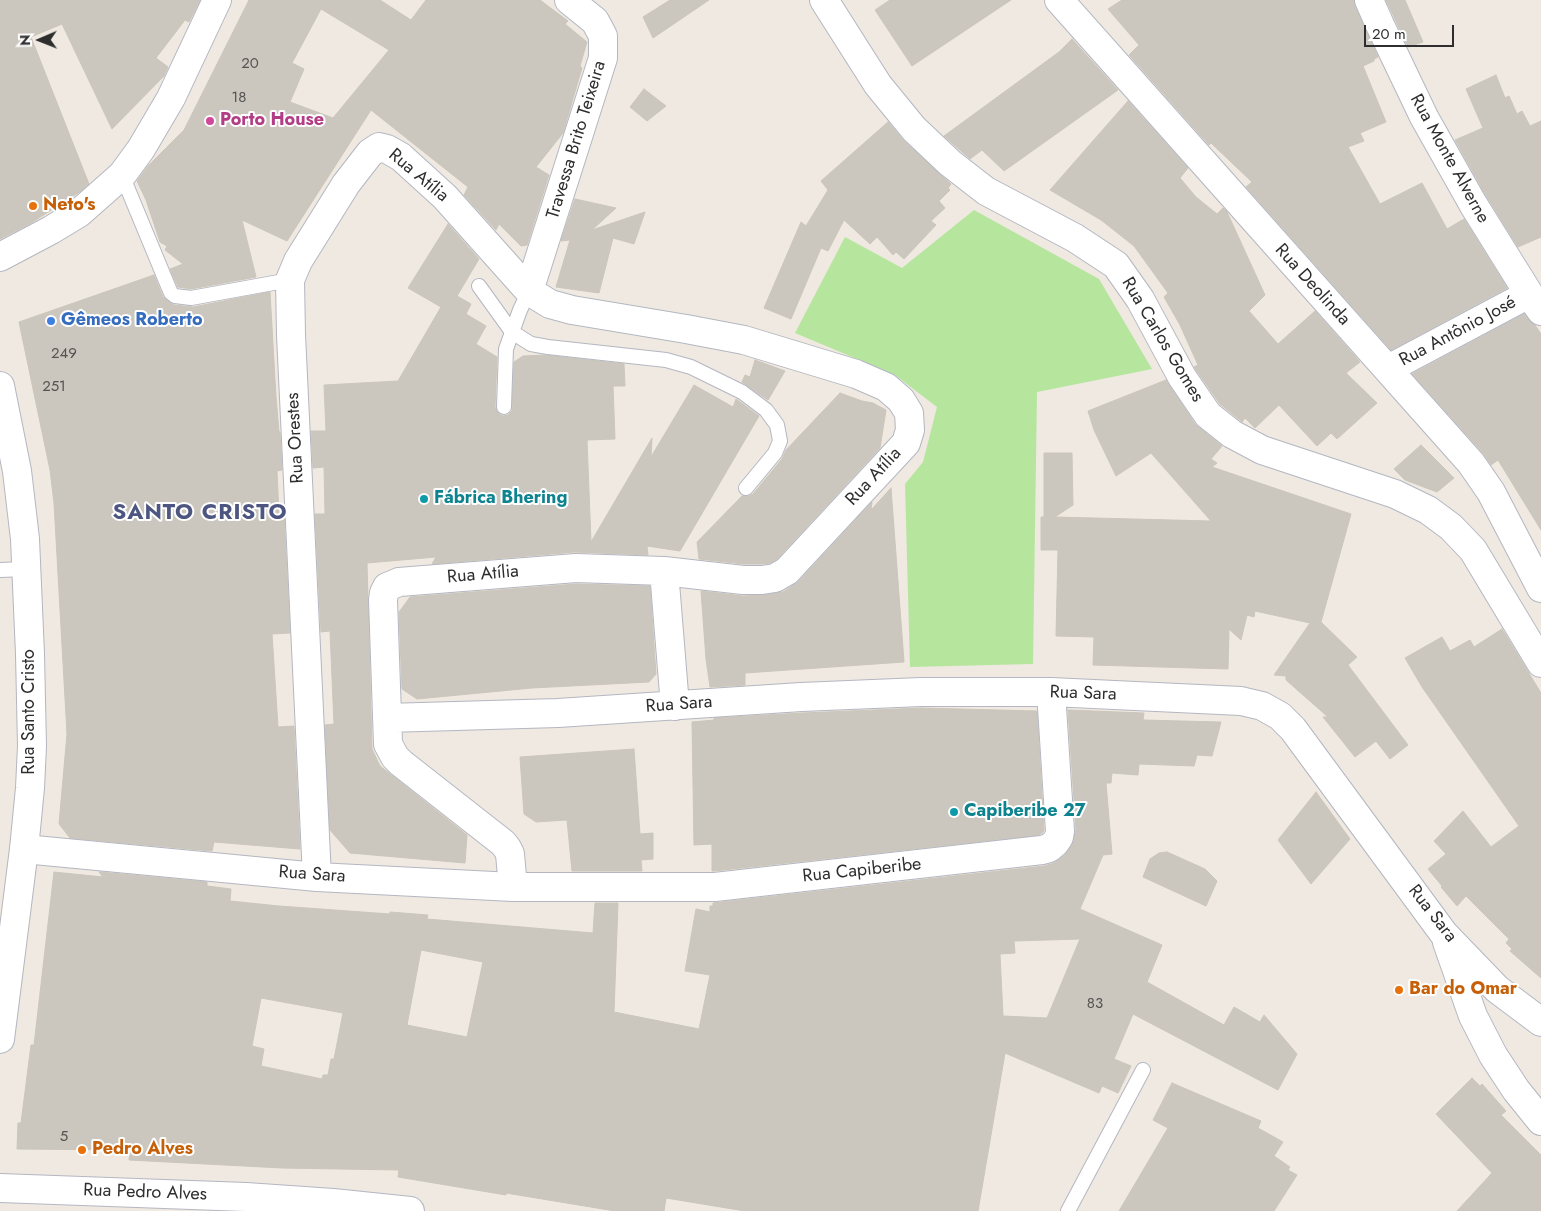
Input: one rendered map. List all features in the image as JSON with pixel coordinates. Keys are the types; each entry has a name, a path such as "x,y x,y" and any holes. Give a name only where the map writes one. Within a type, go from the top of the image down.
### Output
{"street":[{"path":"0,257 51,230 79,212 122,175 167,106 217,0"},
{"name":"Travessa Brito Teixeira","path":"529,291 604,58 603,36 595,21 569,0"},
{"name":"Rua Carlos Gomes","path":"824,0 878,85 914,129 950,163 986,191 1075,238 1116,265 1140,299 1182,378 1208,415 1232,434 1262,450 1395,494 1428,510 1451,527 1473,550 1541,663"},
{"name":"Rua Deolinda","path":"1059,0 1471,463 1491,492 1541,588"},
{"name":"Rua Monte Alverne","path":"1369,0 1424,116 1473,204 1535,302"},
{"name":"Rua Atília","path":"379,147 388,149 401,157 445,196 529,291 550,304 572,310 744,340 856,374 886,387 901,400 909,412 910,430 906,443 787,571 775,578 752,580 664,571 576,568 393,584 387,587 383,600 386,718"},
{"name":"Rua Orestes","path":"317,877 290,280 298,261 346,184 370,153 379,147"},
{"name":"Rua Antônio José","path":"1388,369 1535,302"},
{"name":"Rua Santo Cristo","path":"0,386 17,471 25,539 13,570 30,654 32,746 24,849 0,1038"},
{"path":"664,571 675,706"},
{"name":"Rua Sara","path":"386,718 558,713 858,694 921,692 1051,692 1241,701 1262,706 1280,716 1309,749 1444,934 1497,989 1541,1022"},
{"name":"Rua Capiberibe","path":"513,887 715,887 1014,854 1049,848 1055,844 1060,830 1051,692"},
{"path":"386,718 388,744 395,757 498,838 507,848 511,860 513,887"},
{"name":"Rua Sara","path":"24,849 317,877 513,887"},
{"path":"1444,934 1473,1016 1481,1032 1493,1055 1516,1090 1541,1121"},
{"name":"Rua Pedro Alves","path":"0,1188 246,1197 410,1211"}],"lane":[{"path":"122,175 171,293 175,296 191,298 290,280"},
{"path":"479,286 512,332 531,344 666,360 691,367 742,392 766,410 778,425 780,441 776,453 746,488"},
{"path":"504,407 506,349 529,291"},
{"path":"1068,1211 1143,1070"}],"green space":[{"path":"974,210 1099,279 1152,369 1037,392 1033,664 910,667 905,484 923,462 937,407 895,375 795,333 845,237 902,268"}],"building":[{"path":"0,0 200,0 189,22 185,20 156,58 168,67 164,76 112,129 62,24 31,37 89,184 31,223 0,239"},
{"path":"249,0 380,0 411,20 426,0 540,0 568,21 565,24 587,42 580,66 582,68 563,133 536,167 549,175 527,245 521,246 499,224 496,230 464,195 468,187 371,110 287,241 242,220 256,277 191,289 178,287 170,269 183,264 165,250 167,246 160,242 146,200 137,181 148,166 184,130","holes":["321,9 389,50 333,118 290,102 304,69 292,63"]},
{"path":"670,0 709,0 653,38 643,17"},
{"path":"890,0 1011,0 912,66 875,10"},
{"path":"1122,0 1354,0 1378,57 1363,66 1386,122 1360,133 1364,141 1348,147 1380,204 1422,183 1447,229 1464,219 1507,288 1391,350 1246,187 1252,182 1211,143 1209,145 1129,55 1139,45 1108,9"},
{"path":"1386,0 1405,0 1423,42 1408,47"},
{"path":"1072,39 1118,90 1004,171 982,150 970,159 944,136 1059,52"},
{"path":"1496,75 1505,98 1509,96 1517,114 1522,111 1530,126 1541,121 1541,237 1518,247 1455,140 1483,128 1466,89"},
{"path":"644,89 666,106 647,121 630,107"},
{"path":"1128,101 1188,168 1180,178 1196,197 1217,214 1223,208 1227,212 1265,295 1249,311 1278,344 1315,311 1360,362 1346,373 1377,403 1337,439 1331,433 1317,446 1279,405 1255,428 1245,418 1242,422 1220,404 1194,367 1198,365 1180,325 1164,297 1168,293 1134,246 1101,220 1050,190"},
{"path":"888,122 903,140 951,184 948,188 950,190 939,201 945,208 931,221 936,225 904,259 896,252 893,255 877,237 870,244 844,220 828,251 821,248 791,319 764,308 801,222 806,226 828,190 821,181"},
{"path":"575,199 616,208 592,230 645,212 634,244 613,238 599,293 556,287 570,240 561,241"},
{"path":"448,224 479,259 457,296 471,304 466,314 486,326 476,344 497,357 495,407 499,414 503,416 508,415 512,411 514,362 523,356 545,355 624,364 625,386 613,386 615,439 587,440 591,542 652,438 651,457 694,385 733,407 736,399 759,416 680,551 647,546 648,555 575,552 432,564 436,557 367,563 372,749 380,766 467,835 465,863 350,853 330,830 325,725 334,724 330,631 321,632 315,514 325,514 324,467 313,468 311,431 326,431 324,385 398,381 441,307 408,288"},
{"path":"154,275 163,297 174,305 193,307 270,292 282,470 277,471 279,514 284,514 290,633 272,634 278,727 294,726 300,849 214,842 212,851 70,838 59,824 67,734 54,503 50,470 19,322"},
{"path":"1524,314 1541,334 1541,530 1498,460 1491,465 1483,453 1412,374"},
{"path":"755,360 785,371 768,400 742,382 745,375 750,377"},
{"path":"1166,380 1195,424 1222,446 1211,459 1217,463 1212,467 1351,514 1321,622 1357,657 1348,665 1408,745 1390,759 1376,741 1355,757 1323,717 1328,717 1286,680 1286,676 1274,675 1310,623 1255,611 1254,617 1247,615 1241,640 1229,629 1228,669 1093,665 1094,637 1056,636 1058,550 1041,550 1041,517 1044,517 1044,453 1072,453 1073,505 1055,517 1211,521 1151,453 1116,476 1094,430 1088,411"},
{"path":"840,393 873,403 886,410 880,448 777,559 770,563 744,564 699,559 697,542 742,496 753,494 782,459 786,450"},
{"path":"1421,445 1454,478 1437,492 1405,480 1394,469"},
{"path":"891,488 904,662 745,673 745,685 710,687 701,591 743,596 783,592 798,582 872,502 871,510"},
{"path":"576,584 650,586 656,674 649,682 532,688 417,699 402,689 399,612 410,597"},
{"path":"1502,629 1541,693 1541,978 1510,951 1512,949 1506,943 1509,939 1466,896 1457,906 1428,869 1446,854 1434,841 1463,811 1491,847 1519,826 1422,687 1405,658 1442,637 1450,651 1470,640 1474,647"},
{"path":"921,708 1037,711 1043,832 1039,835 714,871 712,871 712,844 694,845 692,722 714,720 714,718"},
{"path":"1068,710 1144,713 1143,720 1221,722 1212,756 1197,755 1194,766 1139,764 1138,775 1112,773 1111,783 1106,783 1112,854 1103,855 1080,909 1162,945 1147,982 1224,1025 1234,1007 1260,1022 1264,1015 1297,1054 1278,1090 1133,1014 1114,1059 1131,1066 1118,1093 1102,1086 1099,1093 1005,1053 978,1211 745,1211 666,1198 664,1211 615,1211 398,1177 399,1170 282,1168 129,1160 130,1150 17,1149 18,1123 21,1123 31,1045 34,1045 54,872 103,877 99,872 207,882 207,886 231,889 230,901 390,914 390,912 428,915 427,919 593,933 595,903 618,903 614,1012 699,1029 710,975 685,971 696,909 710,912 710,906 713,906 713,903 1044,866 1054,863 1065,855 1072,845 1076,830","holes":["1080,939 1047,1018 1003,1016 1000,954 1015,953 1014,941","421,950 483,962 467,1037 407,1025","261,998 343,1013 334,1059 331,1059 328,1075 323,1075 322,1079 261,1066 264,1049 252,1046"]},
{"path":"634,749 640,834 653,833 653,859 641,860 642,871 572,871 567,820 536,822 524,814 520,757"},
{"path":"1316,792 1350,839 1311,884 1278,840"},
{"path":"1167,852 1205,869 1217,881 1206,906 1143,877 1150,859 1159,853"},
{"path":"1472,1078 1480,1086 1482,1084 1506,1111 1501,1115 1541,1155 1541,1211 1457,1211 1492,1173 1436,1114"},
{"path":"1172,1083 1261,1121 1258,1128 1283,1142 1274,1156 1290,1167 1288,1170 1297,1175 1274,1211 1119,1211 1168,1128 1153,1120"}],"place":[{"name":"Porto House","path":"210,121"},
{"name":"Neto's","path":"33,206"},
{"name":"Gêmeos Roberto","path":"51,321"},
{"name":"Fábrica Bhering","path":"424,499"},
{"name":"Capiberibe 27","path":"954,812"},
{"name":"Bar do Omar","path":"1399,990"},
{"name":"Pedro Alves","path":"82,1150"}],"district":[{"name":"SANTO CRISTO","path":"200,514"}]}
